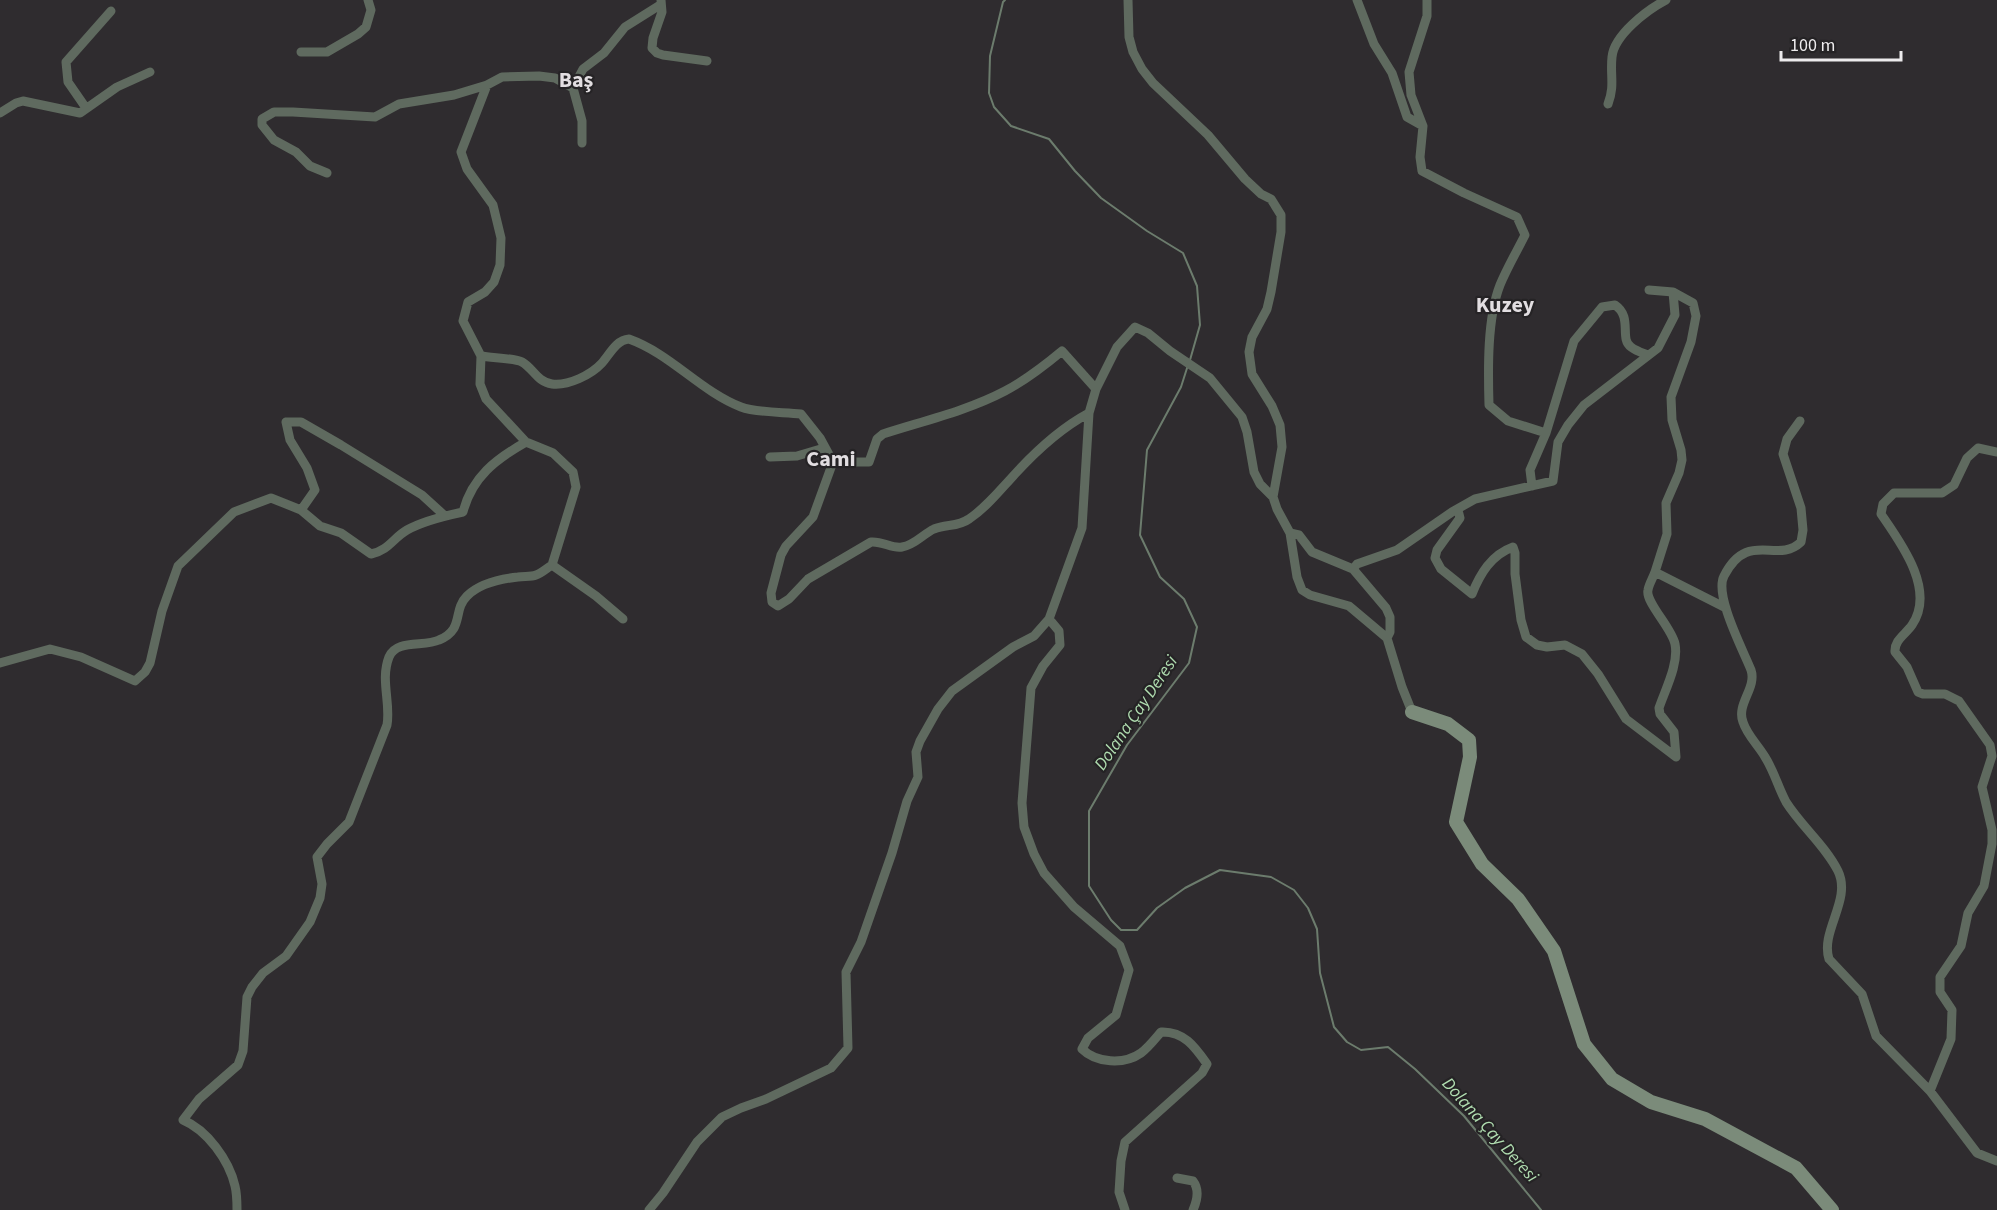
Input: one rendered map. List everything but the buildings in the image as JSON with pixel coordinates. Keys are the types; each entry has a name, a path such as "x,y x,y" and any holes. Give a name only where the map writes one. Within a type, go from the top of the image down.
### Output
{"street":[{"path":"301,52 327,51 358,34 366,27 371,10 368,0"},
{"path":"1128,0 1129,37 1133,52 1142,69 1153,83 1208,135 1245,179 1261,194 1271,199 1281,215 1281,232 1271,292 1267,309 1252,337 1249,352 1252,374 1272,406 1280,426 1281,447 1273,497"},
{"path":"1357,0 1374,44 1392,73 1407,117 1423,126"},
{"path":"1427,0 1427,16 1409,72 1411,95 1423,126 1420,156 1422,171 1517,217 1525,235 1500,286 1492,317 1488,370 1489,405 1508,421 1546,433"},
{"path":"1608,104 1613,92 1612,56 1616,46 1638,16 1666,0"},
{"path":"582,143 582,121 573,88 583,69 604,53 625,27 661,2 662,12 651,45 654,51 663,55 707,61"},
{"path":"86,108 68,82 66,62 111,11"},
{"path":"0,113 23,101 80,112 117,87 150,72"},
{"path":"327,173 310,166 296,152 274,140 262,125 262,119 274,112 375,117 399,104 454,95 487,85 502,77 539,75 555,78 573,88"},
{"path":"237,1210 235,1185 228,1168 201,1131 183,1120 199,1099 238,1065 243,1051 247,997 252,987 263,973 286,956 310,922 320,898 322,884 317,857 349,822 387,725 384,685 389,656 399,646 433,643 447,637 455,626 464,601 480,587 501,579 535,575 552,565 576,487 573,472 554,453 526,442 486,399 480,384 481,356 463,321 468,302 485,292 494,282 500,265 501,238 493,205 467,169 461,152 487,85"},
{"path":"1458,510 1460,518 1437,550 1435,558 1441,568 1473,594 1480,574 1487,564 1513,547 1521,620 1526,637 1537,645 1547,647 1565,645 1582,654 1598,674 1626,719 1676,757 1674,732 1660,714 1659,708 1674,664 1675,642 1667,624 1649,599 1647,591 1656,572 1667,534 1666,503 1682,460 1672,420 1671,397 1691,342 1696,316 1693,303 1674,292 1649,291"},
{"path":"1353,569 1357,564 1397,550 1475,499 1553,481 1558,442 1584,405 1658,348 1675,315 1674,292"},
{"path":"1532,486 1530,470 1546,433 1574,341 1602,307 1615,305 1622,309 1626,321 1626,342 1630,347 1648,355"},
{"path":"649,1210 697,1142 722,1117 831,1068 848,1048 846,972 861,942 892,853 907,801 918,777 916,752 920,741 938,709 952,691 1013,647 1034,636 1049,619 1082,528 1089,413 1096,389 1118,347 1135,327 1148,333 1210,378 1242,417 1254,472 1260,484 1273,497 1290,533 1297,577 1302,590 1310,595 1349,606 1388,638"},
{"path":"481,356 522,362 543,381 553,384 575,380 590,373 601,364 616,345 629,339 678,367 712,393 743,407 801,414 820,438 833,462"},
{"path":"833,462 869,462 877,440 883,434 956,411 1004,392 1032,375 1062,351 1096,389"},
{"path":"833,462 813,517 786,546 781,555 771,593 772,602 778,606 789,599 808,579 871,542 880,541 896,547 904,547 935,528 958,526 969,520 1067,425 1089,413"},
{"path":"1800,421 1787,439 1783,454 1801,508 1803,530 1801,542 1788,549 1752,550 1739,554 1722,578 1724,607 1752,674 1741,709 1742,721 1766,758 1787,802 1839,872 1841,892 1828,940 1829,959 1862,994 1876,1036 1930,1091 1977,1153 1997,1161"},
{"path":"301,510 315,490 307,468 290,441 286,422 301,422 341,445 422,495 445,516"},
{"path":"0,663 51,649 81,657 135,681 145,672 150,663 162,611 178,566 234,512 271,498 301,510 320,526 341,533 371,554 383,551 406,531 445,516 463,512 466,499 478,480 499,457 526,442"},
{"path":"770,457 797,456 824,448"},
{"path":"1930,1091 1951,1039 1952,1010 1940,992 1940,977 1961,946 1968,913 1984,886 1992,844 1992,830 1982,787 1992,756 1990,745 1959,701 1945,694 1918,692 1907,667 1895,651 1897,642 1911,627 1918,615 1921,600 1908,558 1881,514 1882,504 1894,493 1942,492 1954,486 1967,458 1978,448 1997,452"},
{"path":"1290,533 1299,535 1312,552 1353,569 1386,608 1390,617 1388,638 1412,712 1449,724 1469,740 1470,757 1456,822 1482,864 1518,899 1554,951 1584,1044 1612,1079 1651,1102 1705,1119 1796,1168 1832,1210"},
{"path":"552,565 596,596 622,619"},
{"path":"1656,572 1724,607"},
{"path":"1049,619 1059,631 1060,645 1043,666 1031,688 1022,802 1024,827 1044,873 1074,907 1120,946 1129,970 1116,1014 1088,1038 1082,1049 1090,1056 1130,1059 1141,1053 1161,1032 1172,1032 1185,1038 1207,1064 1202,1073 1125,1142 1119,1192 1125,1210"},
{"path":"1177,1178 1193,1181 1196,1185 1197,1196 1193,1210"}],"waterway":[{"name":"Dolana Çay Deresi","path":"1005,0 990,56 989,93 994,107 1011,126 1049,139 1101,198 1183,253 1197,286 1200,325 1190,360"},
{"name":"Dolana Çay Deresi","path":"1188,365 1181,387 1147,450 1140,535 1160,577 1184,599 1197,627 1189,663 1127,745 1089,811 1089,886 1111,920 1121,930 1137,930 1157,908 1185,888 1220,870 1271,877 1294,890 1308,908 1317,929 1320,973 1334,1027 1347,1042 1361,1050 1388,1047 1415,1069 1464,1116 1541,1210"}],"district":[{"name":"Baş","path":"576,80"},
{"name":"Kuzey","path":"1505,305"},
{"name":"Cami","path":"831,459"}]}
